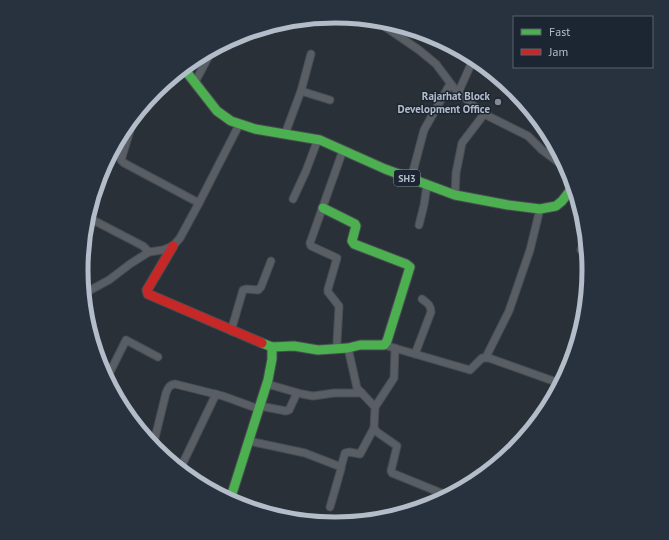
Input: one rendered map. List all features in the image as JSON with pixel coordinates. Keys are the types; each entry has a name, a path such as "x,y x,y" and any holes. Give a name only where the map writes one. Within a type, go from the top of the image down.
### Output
{"street":[{"path":"389,29 420,50 436,64 458,93 484,113 528,136 542,150 553,156"},
{"path":"285,134 301,91 311,54"},
{"path":"195,82 208,58"},
{"path":"458,93 471,64"},
{"name":"SH3","path":"187,72 223,116 240,125 318,139 370,163 455,195 540,209 556,206 569,193"},
{"path":"411,179 424,130 450,84"},
{"path":"301,91 330,100"},
{"path":"455,195 456,173 462,143 484,113"},
{"path":"240,125 180,238 173,246 147,290 147,293 231,331 272,347 294,346 318,350 348,348 360,345 384,345 470,370 482,358 486,357 509,312 530,250 540,209"},
{"path":"130,132 122,160 124,163 199,203"},
{"path":"293,199 306,171 318,139"},
{"path":"338,349 339,306 328,292 337,258 311,246 310,242 344,150"},
{"path":"418,225 424,206 427,185"},
{"path":"323,208 355,224 356,226 352,241 354,244 406,264 410,267 387,341 384,345"},
{"path":"93,220 143,246 149,252"},
{"path":"89,291 109,280 149,252 163,250 173,246"},
{"path":"231,331 243,290 258,290 271,261"},
{"path":"415,354 431,312 431,308 422,299"},
{"path":"110,372 126,340 158,357"},
{"path":"232,495 267,384 273,354 272,347"},
{"path":"348,348 357,388 375,407"},
{"path":"330,507 345,453 349,452 360,454 374,428 375,407 394,378 395,348"},
{"path":"486,357 555,381"},
{"path":"155,439 168,388 175,384 260,407 286,411 289,410 297,393"},
{"path":"267,384 313,396 334,393 362,393"},
{"path":"182,464 216,394"},
{"path":"374,428 377,432 397,446 390,469 392,473 441,493"},
{"path":"249,441 305,453 341,467"}],"traffic: fast":[{"path":"187,72 217,111 231,121 255,129 320,140 385,169 455,195 508,205 540,209 556,206 569,193"},
{"path":"272,347 294,346 318,350 348,348 360,345 384,345 387,341 410,267 406,264 354,244 352,241 356,226 355,224 323,208"},
{"path":"232,495 268,380 272,359 272,347 262,343"}],"traffic: jam":[{"path":"173,246 147,290 148,294 262,343"}],"place":[{"name":"Rajarhat Block Development Office","path":"498,102"}]}
